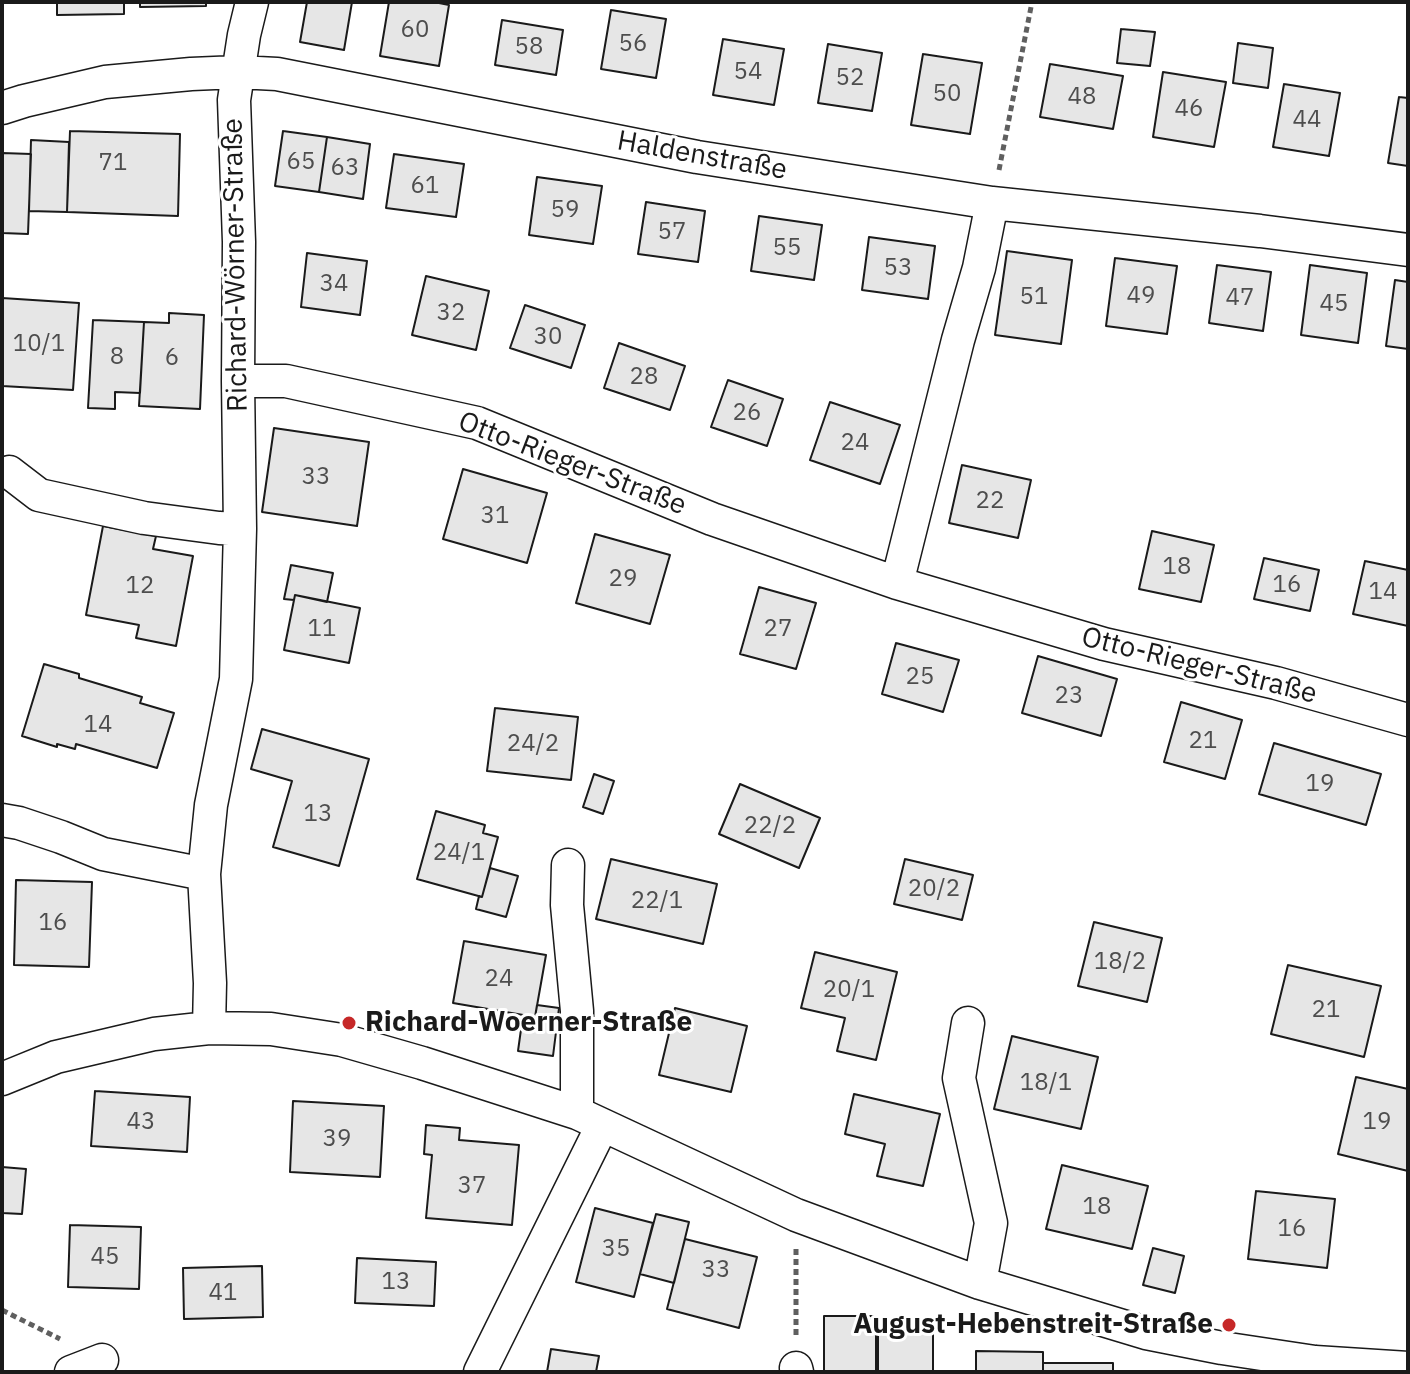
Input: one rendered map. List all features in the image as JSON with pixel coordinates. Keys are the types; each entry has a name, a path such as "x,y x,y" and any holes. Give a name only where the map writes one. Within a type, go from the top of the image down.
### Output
{"street":[{"name":"Richard-Wörner-Straße","path":"209,1028 210,983 204,874 211,805 236,679 240,529 239,242 234,100 252,2"},
{"name":"Haldenstraße","path":"2,108 105,82 191,74 277,74 697,157 992,203 1408,250"},
{"path":"897,583 979,268 992,203"},
{"name":"Otto-Rieger-Straße","path":"238,381 286,381 477,423 712,519 897,583 1104,644 1276,683 1408,720"},
{"path":"9,472 39,495 144,518 240,529"},
{"path":"2,820 47,832 103,854 204,874"},
{"path":"480,1372 590,1120 567,905 568,865"},
{"path":"968,1023 959,1078 991,1223 980,1283"},
{"path":"2,1079 56,1057 154,1034 209,1028 271,1029 342,1040 422,1063 590,1120 796,1215 980,1283 1146,1333 1315,1362 1408,1368"},
{"path":"71,1372 102,1360"}],"path":[{"path":"992,203 1032,2"},
{"path":"796,1215 796,1370"}],"building":[{"path":"57,2 124,2 124,14 57,15"},
{"path":"140,2 206,2 206,6 140,7"},
{"path":"307,2 352,2 344,50 300,42"},
{"path":"389,2 449,5 439,66 380,56"},
{"path":"611,10 666,19 656,78 601,69"},
{"path":"502,20 563,30 556,75 495,65"},
{"path":"1121,29 1155,32 1150,66 1117,63"},
{"path":"723,39 784,49 774,105 713,95"},
{"path":"1238,43 1273,48 1268,88 1233,83"},
{"path":"828,44 882,53 872,111 818,103"},
{"path":"923,54 982,63 970,134 911,125"},
{"path":"1050,64 1123,76 1113,129 1040,117"},
{"path":"1163,72 1226,82 1214,147 1153,137"},
{"path":"1284,84 1340,93 1329,156 1273,147"},
{"path":"1399,97 1408,98 1408,166 1388,163"},
{"path":"70,131 180,134 178,216 67,212"},
{"path":"283,131 327,137 319,192 275,186"},
{"path":"327,137 370,144 363,199 319,192"},
{"path":"31,140 69,142 67,212 29,211"},
{"path":"2,153 31,154 28,234 2,233"},
{"path":"394,154 464,164 456,217 386,208"},
{"path":"537,177 602,186 593,244 529,235"},
{"path":"646,202 705,211 698,262 638,254"},
{"path":"759,216 822,225 814,280 751,271"},
{"path":"869,237 935,246 928,299 862,290"},
{"path":"1007,251 1072,260 1061,344 995,335"},
{"path":"307,253 367,261 360,315 301,307"},
{"path":"1115,258 1177,266 1167,334 1106,326"},
{"path":"1217,265 1271,272 1263,331 1209,323"},
{"path":"1310,265 1367,273 1358,343 1301,335"},
{"path":"426,276 489,291 476,350 412,335"},
{"path":"1395,280 1408,282 1408,349 1386,346"},
{"path":"2,298 79,303 73,390 2,386"},
{"path":"525,305 585,325 571,368 510,348"},
{"path":"169,313 204,315 200,409 139,406 144,322 169,323"},
{"path":"93,320 144,322 140,393 115,392 115,409 88,408"},
{"path":"619,343 685,366 670,410 604,388"},
{"path":"728,380 783,399 767,446 711,427"},
{"path":"830,402 900,425 880,484 810,460"},
{"path":"274,428 369,442 357,526 262,512"},
{"path":"962,465 1031,480 1018,538 949,523"},
{"path":"463,469 547,493 527,563 443,539"},
{"path":"103,526 156,536 153,549 193,556 176,646 136,638 139,625 86,615"},
{"path":"1152,531 1214,545 1201,602 1139,589"},
{"path":"595,534 670,555 650,624 576,603"},
{"path":"1264,558 1319,570 1310,611 1254,599"},
{"path":"1365,561 1408,570 1408,626 1353,614"},
{"path":"291,565 333,573 327,602 295,595 294,600 284,599"},
{"path":"759,587 816,603 796,669 740,654"},
{"path":"295,595 360,608 349,663 284,650"},
{"path":"896,643 959,660 943,712 882,694"},
{"path":"1038,656 1117,679 1101,736 1022,713"},
{"path":"44,664 142,697 140,703 174,713 157,768 76,744 75,749 57,744 57,747 22,736"},
{"path":"1181,702 1242,720 1225,779 1164,762"},
{"path":"495,708 578,717 571,780 487,771"},
{"path":"262,729 369,759 339,866 273,847 292,781 251,769"},
{"path":"1274,743 1381,774 1366,825 1259,794"},
{"path":"594,774 614,781 603,814 583,807"},
{"path":"740,784 820,818 799,868 719,834"},
{"path":"436,811 485,825 483,833 498,837 482,897 417,879"},
{"path":"611,859 717,884 703,944 596,919"},
{"path":"905,859 973,875 962,920 894,904"},
{"path":"490,868 518,876 506,917 476,909"},
{"path":"16,880 92,882 89,967 14,965"},
{"path":"1094,922 1162,938 1147,1002 1078,986"},
{"path":"464,941 546,955 535,1017 453,1003"},
{"path":"815,952 897,972 876,1060 837,1051 845,1018 801,1008"},
{"path":"1288,965 1381,986 1364,1057 1271,1034"},
{"path":"537,1005 559,1008 553,1056 518,1051 523,1015 535,1017"},
{"path":"675,1008 747,1026 731,1092 659,1075"},
{"path":"1012,1036 1098,1057 1081,1129 994,1109"},
{"path":"1356,1077 1408,1089 1408,1171 1338,1154"},
{"path":"95,1091 190,1097 187,1152 91,1146"},
{"path":"854,1094 940,1114 923,1186 877,1176 885,1144 845,1134"},
{"path":"293,1101 384,1106 380,1177 290,1172"},
{"path":"426,1125 460,1128 459,1140 519,1145 512,1225 426,1218 432,1155 424,1154"},
{"path":"1062,1165 1148,1186 1132,1249 1046,1229"},
{"path":"2,1167 26,1169 22,1214 2,1213"},
{"path":"1256,1191 1335,1199 1327,1268 1248,1259"},
{"path":"595,1208 653,1223 634,1297 576,1282"},
{"path":"656,1214 689,1222 674,1283 640,1274"},
{"path":"70,1225 141,1227 139,1289 68,1287"},
{"path":"685,1239 757,1257 739,1328 667,1309"},
{"path":"1153,1248 1184,1256 1175,1293 1143,1285"},
{"path":"357,1258 436,1262 434,1306 355,1303"},
{"path":"262,1266 263,1317 184,1319 183,1268"},
{"path":"824,1316 876,1316 876,1372 824,1372"},
{"path":"878,1325 933,1325 933,1372 878,1372"},
{"path":"551,1349 599,1356 596,1372 547,1372"},
{"path":"976,1351 1043,1352 1043,1372 976,1372"},
{"path":"1043,1363 1113,1363 1113,1372 1043,1372"}],"place":[{"name":"Richard-Woerner-Straße","path":"349,1023"},
{"name":"August-Hebenstreit-Straße","path":"1229,1325"}]}
